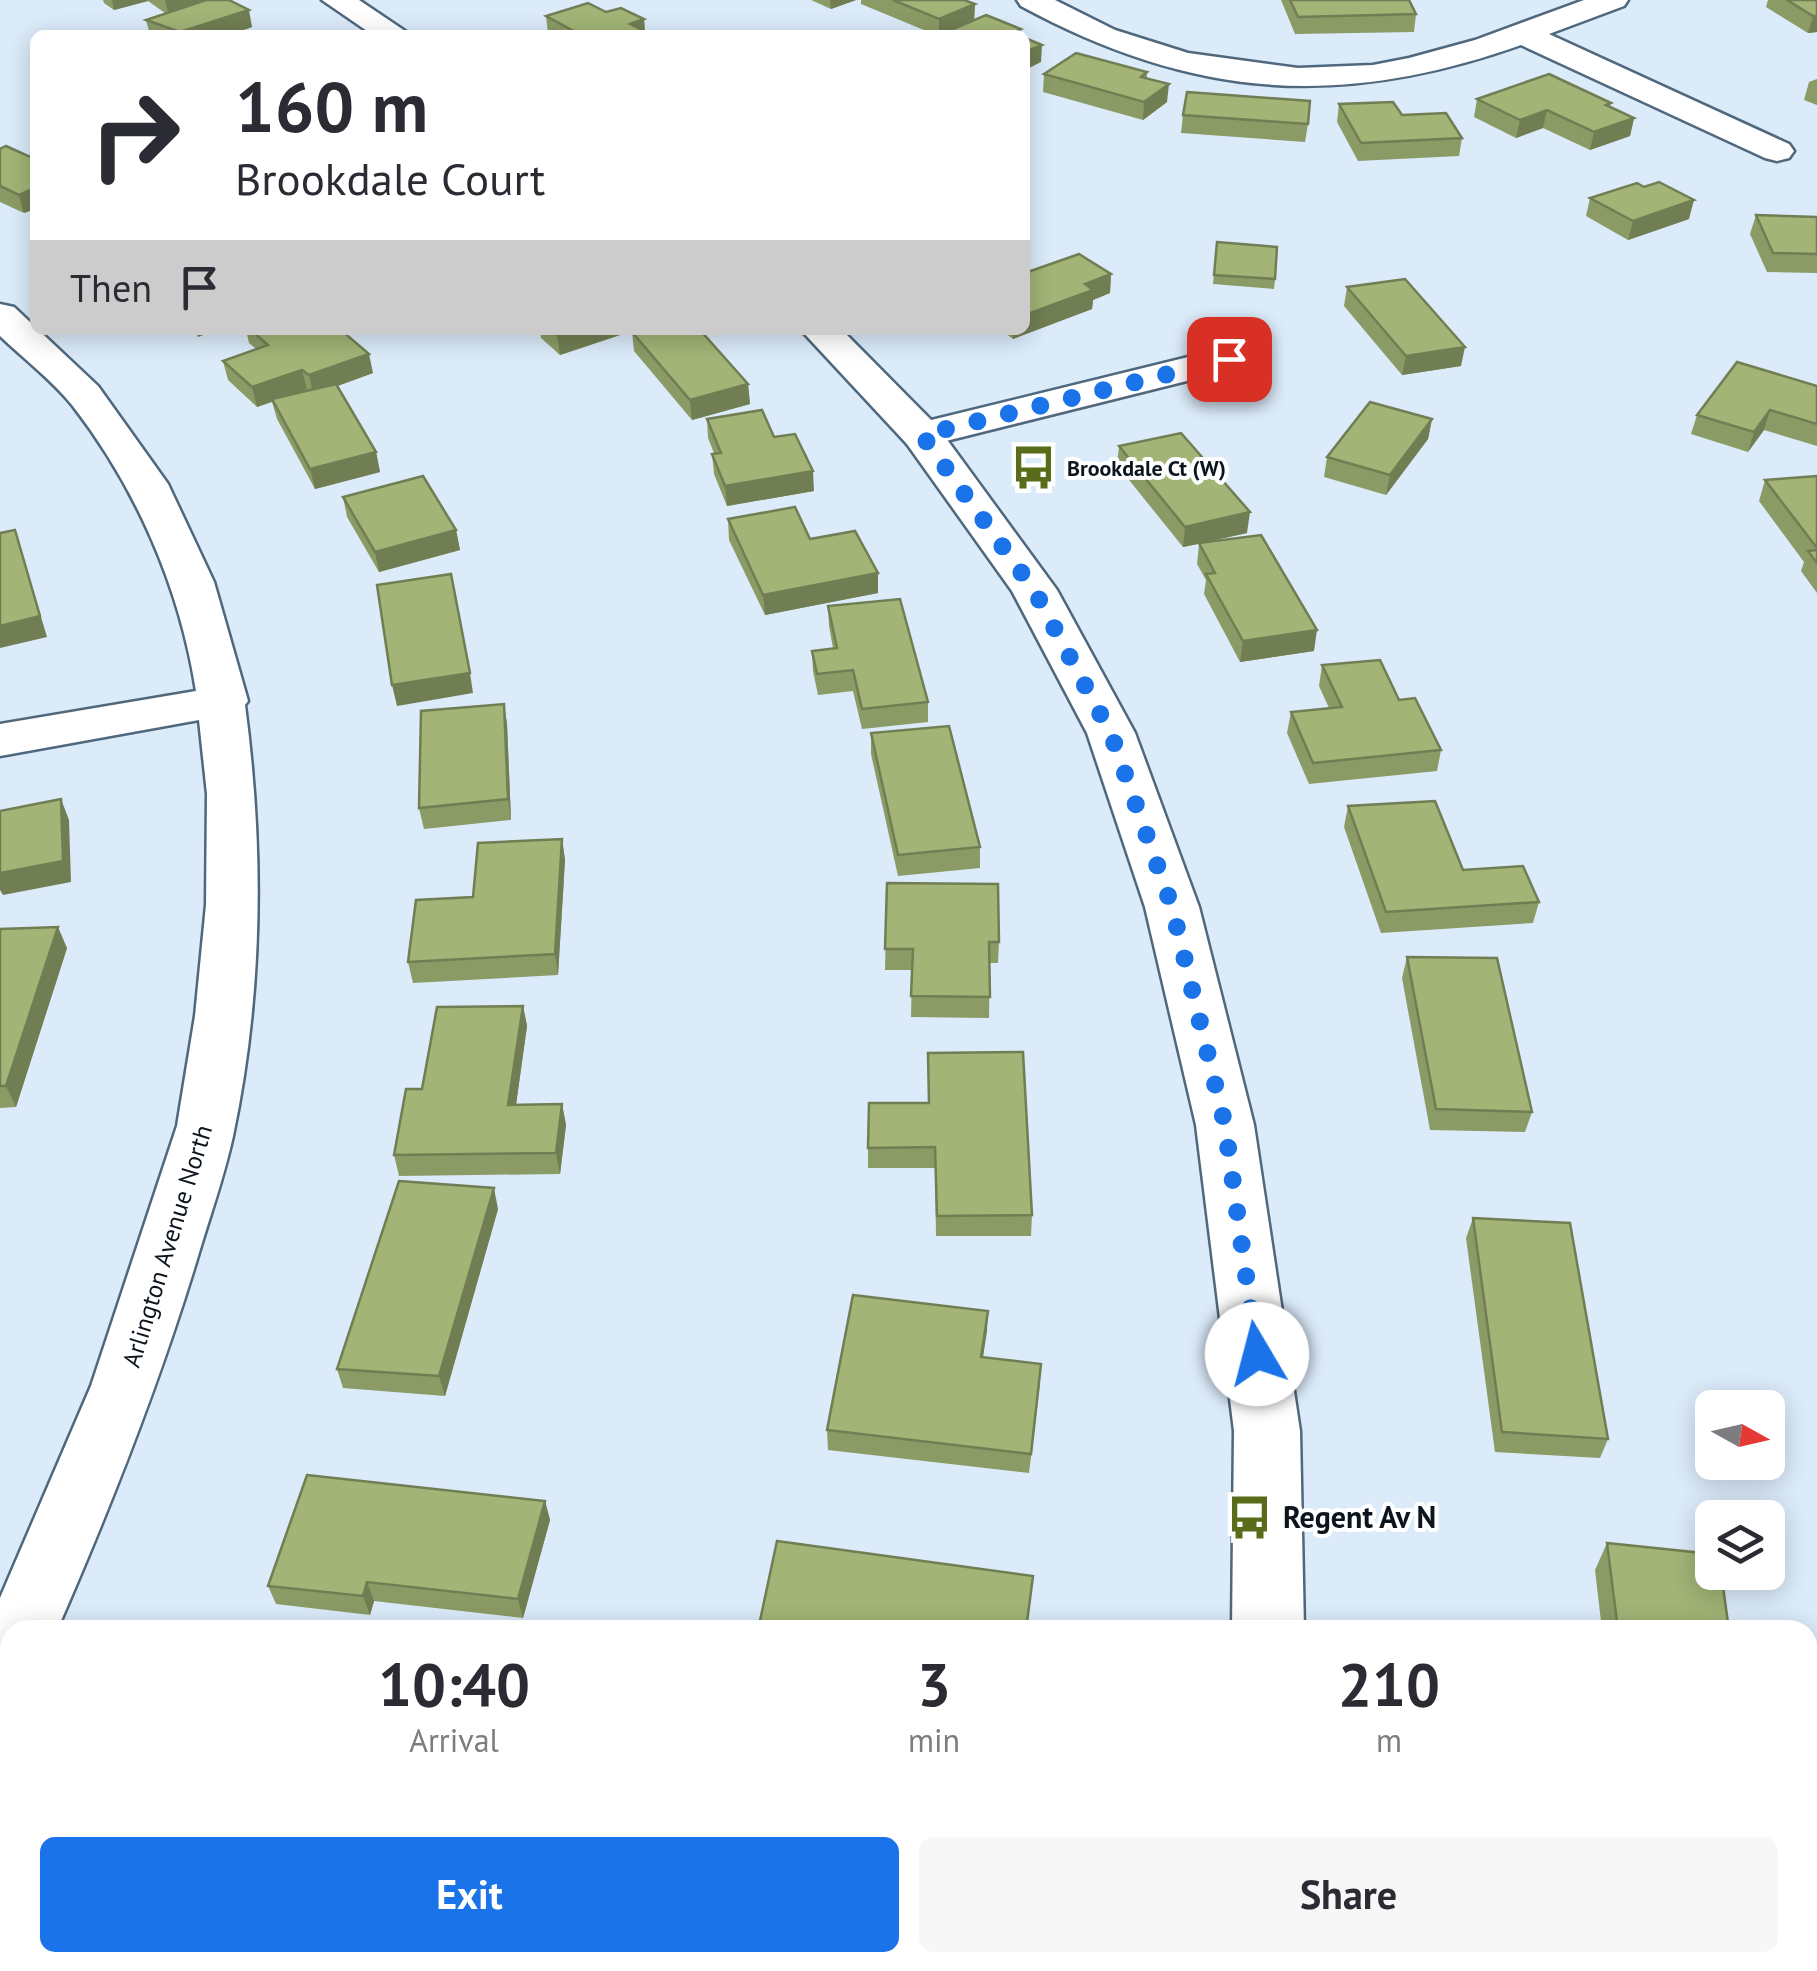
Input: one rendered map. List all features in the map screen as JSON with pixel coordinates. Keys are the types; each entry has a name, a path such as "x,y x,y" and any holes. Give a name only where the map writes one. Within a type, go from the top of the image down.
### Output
{"street":[{"path":"337,0 387,30"},
{"path":"1032,0 1110,40 1158,56 1218,69 1282,76 1407,69 1613,0"},
{"path":"1520,33 1776,150"},
{"name":"Arlington Avenue North","path":"0,315 30,338 93,407 150,485 192,580 224,701 236,811 230,962 205,1129 146,1327 55,1558 26,1620"},
{"path":"825,335 922,435 1034,590 1111,734 1172,907 1225,1125 1265,1412 1268,1620"},
{"path":"922,435 1229,359"},
{"path":"0,740 224,701"}],"building":[{"path":"206,0 229,0 249,10 186,30 146,20"},
{"path":"893,0 964,0 975,4 939,19"},
{"path":"1290,0 1409,0 1416,14 1298,17"},
{"path":"1787,0 1817,0 1817,16 1813,16"},
{"path":"588,3 606,12 621,8 644,19 630,24 642,30 572,30 546,16"},
{"path":"986,15 1021,29 1019,30 951,30"},
{"path":"1076,53 1147,72 1141,77 1169,84 1144,102 1044,74"},
{"path":"1549,74 1634,118 1594,132 1547,110 1520,120 1477,99"},
{"path":"1187,92 1310,101 1308,124 1183,115"},
{"path":"1393,102 1402,115 1446,113 1462,138 1361,143 1339,104"},
{"path":"6,146 30,157 30,190 19,195 0,186 0,149"},
{"path":"1659,182 1694,200 1633,221 1590,198 1637,183 1644,187"},
{"path":"1756,215 1817,217 1817,254 1773,253"},
{"path":"1217,242 1277,247 1275,279 1214,275"},
{"path":"1079,254 1111,274 1085,284 1093,290 1030,313 1030,271"},
{"path":"1405,279 1465,347 1406,356 1347,287"},
{"path":"257,335 347,335 369,354 309,375 302,370 252,387 223,361 268,345"},
{"path":"635,335 704,335 748,384 690,400"},
{"path":"1737,362 1817,386 1817,424 1770,410 1754,432 1697,415"},
{"path":"336,384 376,452 310,469 272,399"},
{"path":"1370,402 1432,419 1390,475 1327,457"},
{"path":"762,410 774,437 795,434 813,471 725,486 712,454 721,453 707,419"},
{"path":"1181,433 1250,512 1185,527 1119,446"},
{"path":"423,476 456,530 375,552 343,497"},
{"path":"1817,476 1817,548 1765,480"},
{"path":"795,507 810,539 855,531 878,573 763,595 728,519"},
{"path":"15,530 40,616 0,626 0,533"},
{"path":"1261,535 1317,630 1243,641 1206,574 1215,573 1199,543"},
{"path":"451,574 470,673 392,685 377,585"},
{"path":"900,599 928,702 862,709 853,670 817,674 812,651 837,648 828,606"},
{"path":"1380,660 1399,700 1415,698 1441,750 1313,763 1291,712 1342,707 1322,665"},
{"path":"504,704 508,799 419,808 421,711"},
{"path":"949,726 980,847 898,855 871,733"},
{"path":"61,799 63,861 0,873 0,811"},
{"path":"1435,801 1463,870 1523,866 1539,902 1386,912 1348,806"},
{"path":"562,839 555,954 408,962 416,900 473,897 478,843"},
{"path":"887,883 998,884 999,942 989,942 990,997 911,996 913,949 885,949"},
{"path":"58,927 6,1086 0,1086 0,929"},
{"path":"1407,957 1497,958 1532,1112 1436,1109"},
{"path":"523,1006 508,1105 562,1104 556,1153 394,1155 406,1089 422,1089 437,1007"},
{"path":"1023,1052 1032,1215 937,1216 935,1147 868,1148 869,1103 929,1103 928,1053"},
{"path":"399,1181 494,1188 439,1376 337,1369"},
{"path":"1473,1218 1570,1223 1608,1439 1502,1432"},
{"path":"853,1295 988,1311 981,1357 1041,1364 1031,1454 827,1430"},
{"path":"307,1475 545,1501 518,1599 367,1582 363,1596 268,1586"},
{"path":"777,1541 1033,1576 1027,1620 760,1620"},
{"path":"1607,1543 1695,1552 1695,1590 1723,1590 1728,1620 1617,1620"}],"place":[{"name":"Brookdale Ct (W)","path":"1034,468"},
{"name":"Regent Av N","path":"1250,1518"}],"route":[{"path":"1229,359 922,435 1034,590 1111,734 1172,907 1225,1125 1257,1354"}]}
